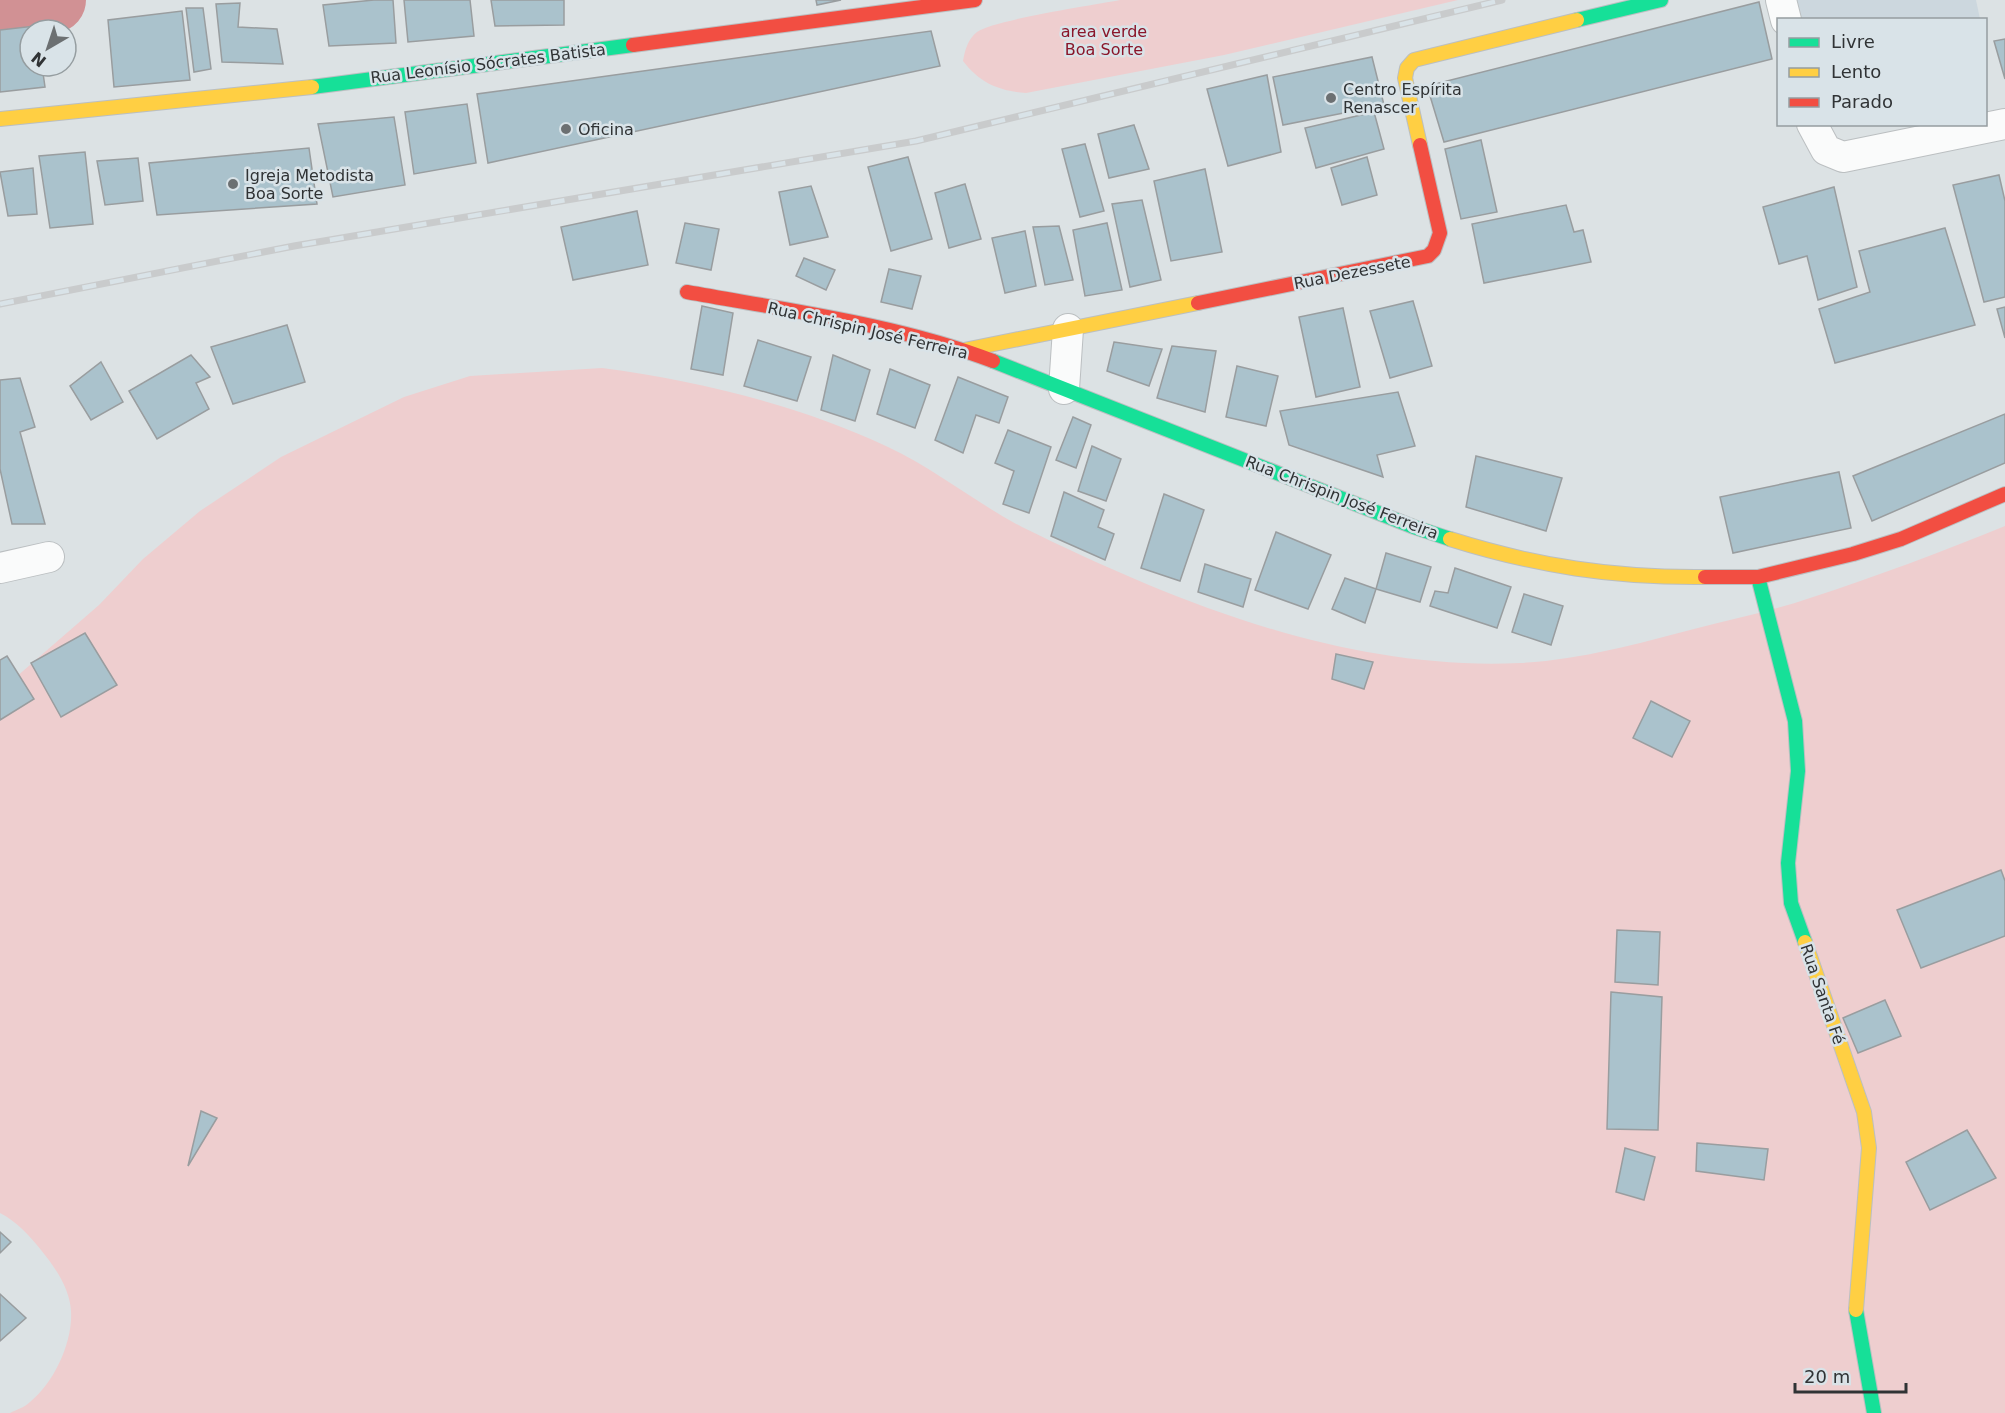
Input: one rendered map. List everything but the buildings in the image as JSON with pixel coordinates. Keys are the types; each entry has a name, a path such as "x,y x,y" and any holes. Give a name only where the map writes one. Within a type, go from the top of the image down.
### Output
{"street":[{"name":"Rua Leonísio Sócrates Batista","path":"0,119 271,92 975,0"},
{"name":"Rua Dezessete","path":"964,350 1428,256 1434,250 1440,233 1404,76 1409,63 1661,0"},
{"path":"1781,0 1786,18"},
{"path":"1813,126 1826,150 1843,157 2005,124"},
{"name":"Rua Chrispin José Ferreira","path":"687,292 831,318 964,350 1414,527 1507,557 1570,570 1650,578 1758,577 1853,554 1901,538 2005,494"},
{"path":"1064,389 1068,329"},
{"path":"0,568 49,557"},
{"name":"Rua Santa Fé","path":"1758,577 1795,721 1798,771 1788,863 1791,903 1864,1112 1869,1148 1855,1304 1874,1413"}],"shaded area":[{"path":"1797,0 1976,0 1980,18 1802,18"}],"green space":[{"name":"area verde Boa Sorte","path":"1120,0 1458,0 1224,55 1026,93 999,88 983,80 963,61 971,38 987,27 1022,18"},
{"path":"602,368 712,388 819,419 888,447 1022,527 1140,581 1201,606 1263,626 1326,644 1390,656 1454,663 1520,663 1564,659 1608,650 1796,603 1932,555 2005,526 2005,1413 10,1413 23,1407 39,1394 54,1373 69,1336 71,1311 65,1287 51,1264 22,1229 0,1213 0,691 99,605 143,559 200,511 281,457 404,397 470,376"}],"waterway":[{"path":"0,4 53,0"}],"railway":[{"path":"0,304 294,246 916,141 1502,0"}],"traffic: fast":[{"path":"1577,20 1661,0"},
{"path":"312,87 633,45"},
{"path":"993,361 1414,527 1450,539"},
{"path":"1758,577 1795,721 1798,771 1788,863 1791,903 1805,942"},
{"path":"1856,1310 1874,1413"}],"traffic: slow":[{"path":"1420,145 1405,78 1407,68 1414,60 1577,20"},
{"path":"0,119 312,87"},
{"path":"964,350 1198,303"},
{"path":"1450,539 1544,563 1607,573 1705,577"},
{"path":"1805,942 1864,1112 1869,1148 1856,1310"}],"traffic: jam":[{"path":"633,45 975,0"},
{"path":"1198,303 1428,256 1434,250 1440,233 1420,145"},
{"path":"687,292 881,328 957,348 993,361"},
{"path":"1705,577 1758,577 1853,554 1901,539 2005,494"}],"place":[{"name":"Centro Espírita Renascer","path":"1331,98"},
{"name":"Oficina","path":"566,129"},
{"name":"Igreja Metodista Boa Sorte","path":"233,184"}]}
